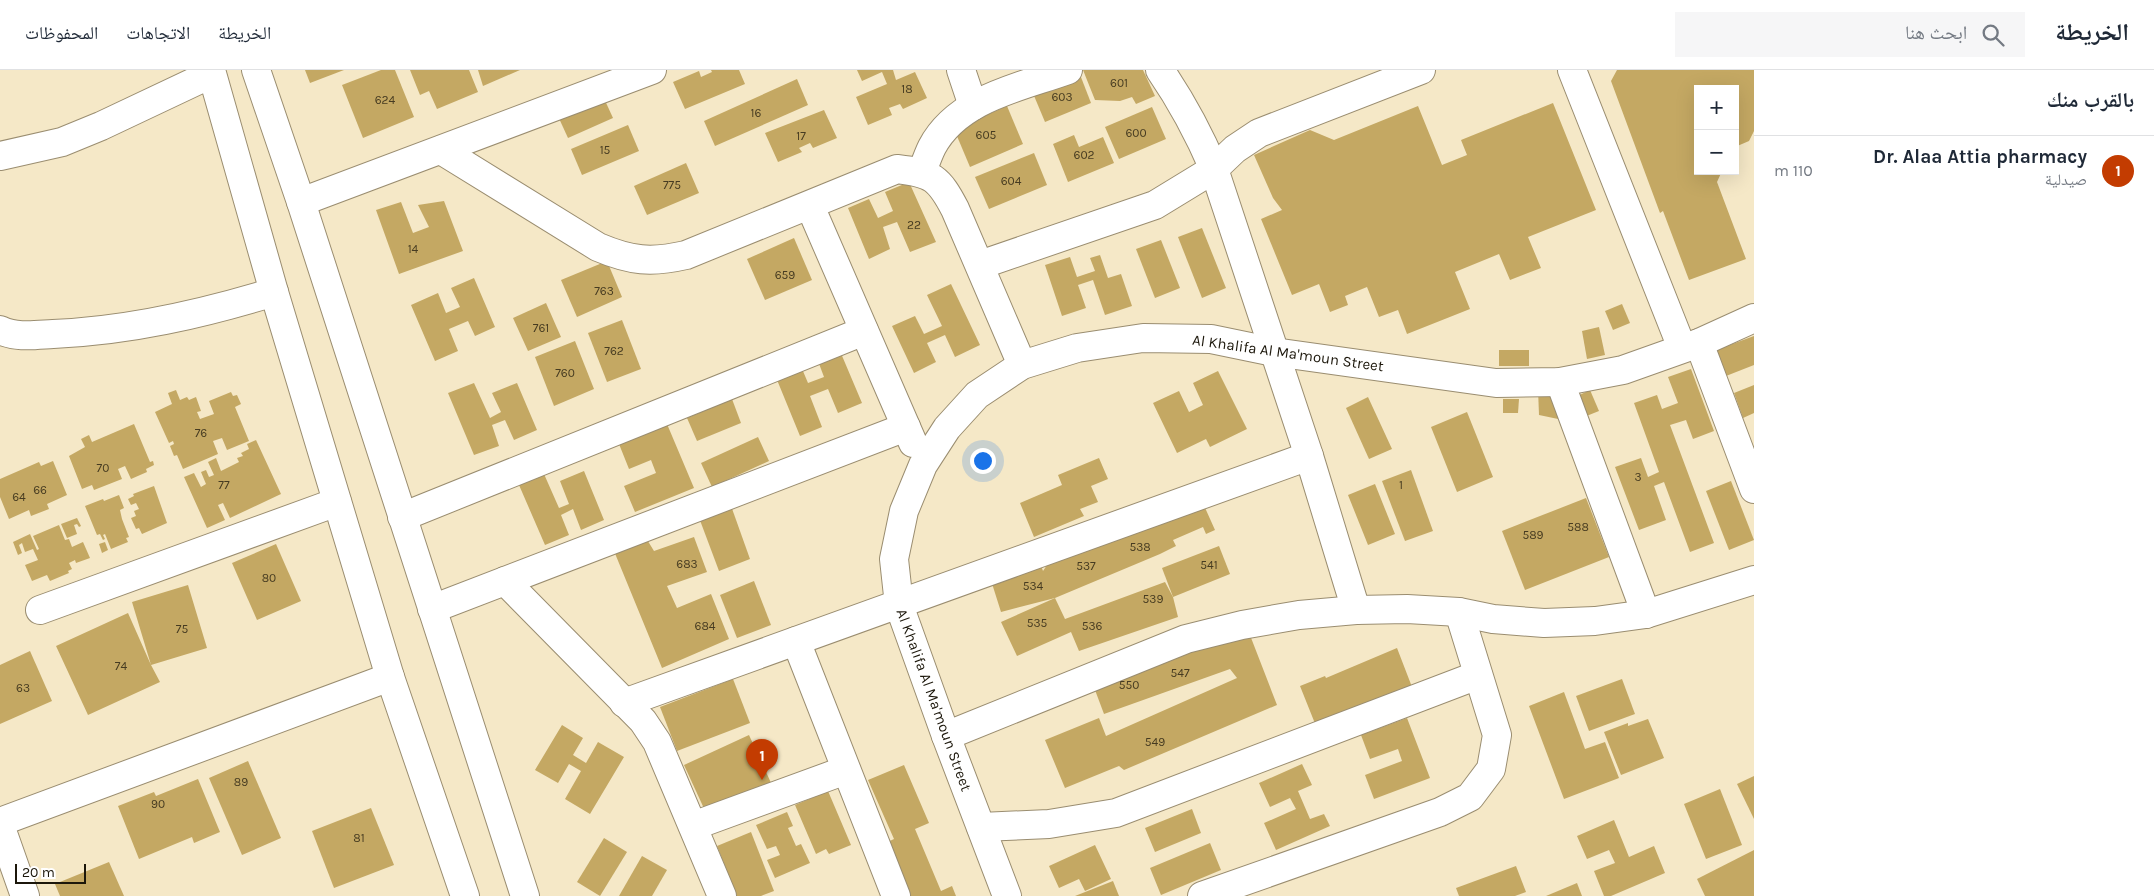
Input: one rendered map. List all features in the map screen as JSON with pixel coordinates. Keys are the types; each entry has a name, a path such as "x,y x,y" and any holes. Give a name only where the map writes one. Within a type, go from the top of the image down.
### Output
{"street":[{"path":"256,70 301,202 524,896"},
{"path":"301,202 652,70"},
{"path":"961,70 972,106"},
{"path":"922,172 933,146 950,123 972,106 991,97 1068,70"},
{"path":"1160,70 1179,97 1198,132 1214,169 1309,456 1356,610"},
{"path":"980,265 1155,205 1214,169 1235,149 1259,133 1421,70"},
{"path":"1572,70 1754,489"},
{"path":"0,156 62,142 101,126 211,72 274,292 390,677 465,896"},
{"path":"441,150 598,246 619,256 641,260 664,260 686,255 897,169 922,172 943,186 980,265 1022,365"},
{"path":"810,206 923,465"},
{"path":"0,330 10,335 121,328 173,320 274,292"},
{"name":"Al Khalifa Al Ma'moun Street","path":"1007,896 946,736 899,605 894,559 904,510 923,465 947,428 977,396 1022,365 1077,348 1143,338 1210,339 1274,352 1496,383 1560,382 1623,370 1691,345 1754,318"},
{"path":"402,517 864,331"},
{"path":"1560,382 1646,614"},
{"path":"432,609 906,427"},
{"path":"624,703 1309,456"},
{"path":"40,610 337,502"},
{"path":"946,736 1186,640 1261,622 1298,615 1356,610 1407,609 1458,612 1493,619 1544,623 1595,622 1646,614 1754,580"},
{"path":"505,581 642,721 657,742 722,896"},
{"path":"1202,896 1440,812 1470,796 1491,769 1497,735 1458,612"},
{"path":"796,641 896,896"},
{"path":"980,827 1049,824 1116,812 1478,675"},
{"path":"25,896 0,824 390,677"},
{"path":"692,826 846,770"}],"building":[{"path":"305,70 344,70 310,83"},
{"path":"381,70 395,70 414,117 363,138 342,85"},
{"path":"410,70 469,70 478,92 437,109 429,91 420,95"},
{"path":"478,70 520,70 483,86"},
{"path":"711,70 739,70 745,84 685,109 673,82 699,71 701,77 712,72"},
{"path":"857,70 893,70 896,80 915,72 927,98 903,109 900,104 889,108 892,115 868,125 856,97 887,84 882,72 862,81"},
{"path":"1083,70 1143,70 1155,96 1136,104 1132,97 1120,101 1095,100"},
{"path":"1617,70 1754,70 1754,131 1749,141 1739,145 1739,85 1694,85 1694,175 1720,175 1717,182 1746,259 1689,280 1663,211 1660,213 1611,81"},
{"path":"1079,72 1091,103 1045,122 1032,91"},
{"path":"797,79 808,105 715,146 704,121"},
{"path":"602,94 613,118 568,138 557,114"},
{"path":"1553,103 1596,210 1528,237 1541,268 1510,280 1499,254 1455,272 1470,309 1407,334 1398,310 1379,317 1367,287 1345,296 1348,305 1330,312 1319,284 1292,295 1261,219 1282,210 1273,198 1254,155 1310,130 1334,140 1418,106 1442,165 1467,155 1461,140"},
{"path":"1007,106 1023,144 970,167 954,129"},
{"path":"1152,107 1166,139 1119,159 1105,127"},
{"path":"824,110 837,138 813,148 810,143 799,148 802,152 778,162 765,133"},
{"path":"628,125 639,151 582,175 571,149"},
{"path":"1074,135 1079,147 1103,137 1114,163 1068,182 1053,144"},
{"path":"1034,153 1047,185 989,209 975,177"},
{"path":"686,163 699,193 647,215 634,186"},
{"path":"909,182 936,242 910,252 897,222 883,227 890,249 869,259 848,208 869,199 878,218 893,211 885,192"},
{"path":"444,201 463,251 399,274 376,210 401,202 413,233 429,227 418,205"},
{"path":"1202,228 1226,288 1202,298 1178,237"},
{"path":"794,238 812,280 765,300 747,259"},
{"path":"1161,240 1180,288 1155,298 1136,249"},
{"path":"1100,255 1108,278 1121,274 1132,306 1105,315 1093,280 1078,285 1086,308 1062,316 1045,265 1070,257 1077,277 1095,271 1090,258"},
{"path":"607,261 622,297 577,317 561,280"},
{"path":"474,278 495,327 475,336 468,321 449,329 458,351 435,361 411,305 438,293 446,313 460,307 451,288"},
{"path":"951,284 980,345 955,357 945,335 927,343 936,362 914,373 892,326 915,316 924,334 942,326 927,295"},
{"path":"546,303 561,337 528,351 513,318"},
{"path":"1622,304 1630,323 1613,330 1605,311"},
{"path":"622,320 641,369 607,382 588,333"},
{"path":"1599,327 1605,355 1587,359 1582,331"},
{"path":"1754,336 1754,365 1726,376 1716,350"},
{"path":"575,341 594,389 554,406 535,357"},
{"path":"1499,350 1529,350 1529,366 1499,366"},
{"path":"840,351 862,403 838,413 828,389 810,396 822,427 800,436 775,375 800,364 808,383 824,377 818,361"},
{"path":"1691,369 1714,431 1693,439 1686,420 1670,425 1714,543 1690,552 1664,482 1654,486 1666,520 1639,530 1615,467 1641,458 1648,477 1659,472 1634,403 1657,395 1662,409 1678,403 1668,377"},
{"path":"1218,371 1247,429 1210,447 1206,439 1177,453 1153,403 1179,391 1189,412 1203,405 1193,383"},
{"path":"474,383 490,418 501,412 492,393 517,383 537,430 514,440 505,420 492,425 499,446 474,455 448,393"},
{"path":"1754,385 1754,413 1743,418 1734,393"},
{"path":"1538,389 1561,395 1563,420 1539,415"},
{"path":"176,390 180,400 187,397 189,400 196,397 201,411 197,412 200,419 214,414 209,401 231,392 233,396 237,395 241,404 235,407 249,441 227,450 222,438 213,441 218,454 183,469 177,455 174,456 170,446 174,444 173,441 169,443 155,412 172,404 168,393"},
{"path":"1590,390 1599,411 1579,419 1571,399"},
{"path":"1368,397 1392,449 1369,459 1346,408"},
{"path":"732,399 741,423 697,441 687,418"},
{"path":"1503,399 1519,399 1518,413 1503,413"},
{"path":"1467,412 1493,477 1457,492 1431,427"},
{"path":"134,424 150,462 153,461 154,465 146,469 147,472 131,479 125,466 118,469 122,479 94,490 92,485 82,489 69,456 85,447 81,439 89,435 92,442"},
{"path":"667,424 694,488 635,512 624,486 656,473 651,460 629,469 619,444"},
{"path":"758,437 769,461 712,487 701,463"},
{"path":"256,440 281,494 230,518 223,503 218,505 225,520 207,528 184,477 194,473 201,487 206,484 201,472 206,470 209,477 214,475 208,462 216,458 221,471 239,462 237,458 243,456 241,453 249,449 247,444"},
{"path":"1099,458 1108,479 1091,486 1098,502 1080,509 1084,516 1034,537 1020,503 1062,485 1058,475"},
{"path":"53,461 67,495 47,504 49,509 31,516 29,510 9,519 0,497 0,479 39,462 41,466"},
{"path":"1411,470 1433,531 1405,541 1382,481"},
{"path":"584,471 604,520 581,530 573,509 561,515 569,535 545,545 519,485 544,474 559,508 569,504 560,481"},
{"path":"1731,481 1754,540 1729,550 1706,491"},
{"path":"1375,484 1395,534 1368,545 1348,495"},
{"path":"154,486 167,523 142,534 139,528 136,529 131,518 136,516 134,511 139,509 136,503 131,505 128,499 134,496 133,494"},
{"path":"119,495 124,508 120,510 122,519 129,537 126,538 128,542 111,549 105,534 103,535 105,539 103,540 100,534 97,535 85,506"},
{"path":"1586,498 1609,557 1525,590 1502,531"},
{"path":"1202,501 1215,530 1206,534 1203,527 1173,540 1176,546 1160,554 1055,598 1001,612 989,574 1038,557 1043,571 1047,565"},
{"path":"730,503 750,559 719,571 698,515"},
{"path":"77,518 81,526 74,525 77,534 67,538 61,524"},
{"path":"59,525 65,540 69,539 72,547 83,542 90,558 76,563 75,560 69,563 72,569 68,571 69,573 50,581 47,575 32,581 25,565 38,560 33,549 25,552 22,543 19,545 22,553 18,555 13,542 30,534 37,550 39,549 33,536"},
{"path":"694,537 707,572 667,586 677,608 711,594 729,639 662,668 614,551 646,538 654,551"},
{"path":"105,542 108,550 102,553 99,544"},
{"path":"276,544 301,601 257,620 232,563"},
{"path":"1219,546 1230,574 1173,597 1162,568"},
{"path":"754,581 771,625 737,638 720,595"},
{"path":"1165,582 1173,597 1178,617 1079,651 1071,632 1017,656 1001,622 1055,598 1065,619"},
{"path":"188,585 207,648 151,665 132,602"},
{"path":"128,613 160,682 88,715 56,646"},
{"path":"1248,630 1277,705 1124,770 1119,766 1065,788 1045,740 1099,718 1106,736 1237,678 1230,669 1104,714 1092,682"},
{"path":"1397,648 1412,687 1316,726 1300,686 1325,676 1326,678"},
{"path":"30,651 52,701 0,724 0,665"},
{"path":"733,679 750,723 677,751 660,707"},
{"path":"1622,679 1635,714 1589,731 1576,696"},
{"path":"1564,692 1585,749 1605,742 1619,778 1564,799 1529,706"},
{"path":"1407,718 1430,778 1374,799 1365,775 1402,761 1398,749 1370,759 1361,735"},
{"path":"1648,719 1664,758 1621,775 1604,732 1628,723 1628,726"},
{"path":"562,725 583,738 573,755 586,763 598,742 624,757 590,814 565,799 581,771 569,764 558,783 535,770"},
{"path":"749,735 772,785 707,815 684,765"},
{"path":"248,761 281,838 242,855 209,778"},
{"path":"1302,764 1312,785 1298,791 1310,819 1324,814 1330,826 1276,850 1264,823 1296,809 1290,798 1270,807 1259,783"},
{"path":"904,765 929,823 915,829 941,891 952,886 956,896 903,896 881,845 894,839 868,780"},
{"path":"1754,776 1754,819 1737,784"},
{"path":"198,779 220,832 194,843 192,837 139,859 118,806 154,792 156,796"},
{"path":"1720,789 1742,845 1706,859 1684,804"},
{"path":"828,791 851,845 829,854 826,849 816,854 795,805"},
{"path":"371,808 394,865 334,888 312,831"},
{"path":"1192,809 1201,833 1155,852 1145,828"},
{"path":"787,812 793,826 788,828 796,846 801,844 810,863 775,878 767,860 780,855 776,846 767,849 756,825"},
{"path":"1614,820 1629,857 1654,846 1665,873 1611,896 1604,896 1594,871 1615,863 1609,850 1587,859 1577,836"},
{"path":"751,832 774,891 761,896 737,896 717,846"},
{"path":"604,838 627,852 600,896 577,882"},
{"path":"1210,843 1221,870 1161,895 1150,868"},
{"path":"1095,845 1111,879 1085,891 1079,879 1059,888 1049,866"},
{"path":"1754,850 1754,896 1705,896 1697,879"},
{"path":"642,856 667,870 652,896 619,896"},
{"path":"109,862 124,896 60,896 55,884"},
{"path":"1516,866 1526,892 1515,896 1459,896 1456,888"},
{"path":"1113,881 1119,896 1075,896"},
{"path":"1577,883 1582,896 1546,896"}],"place":[{"name":"Dr. Alaa Attia pharmacy","path":"762,780"}]}
